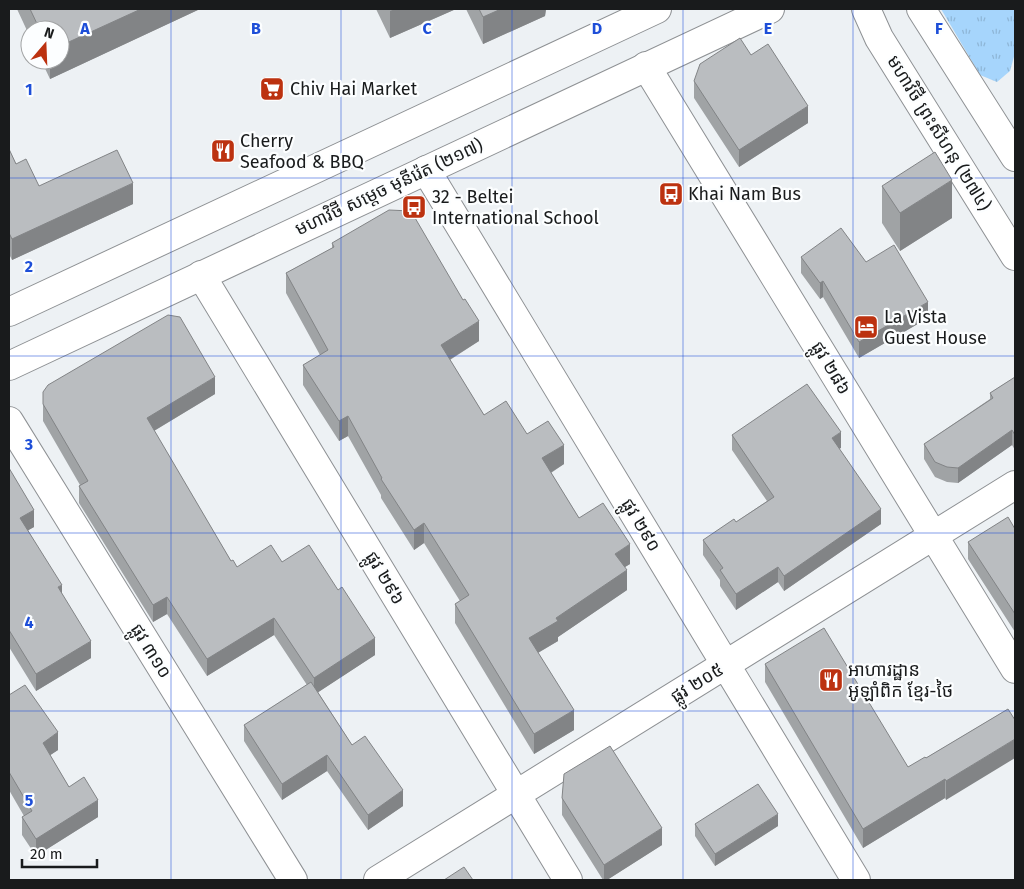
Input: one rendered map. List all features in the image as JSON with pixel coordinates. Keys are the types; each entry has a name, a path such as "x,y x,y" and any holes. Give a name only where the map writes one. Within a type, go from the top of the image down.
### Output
{"street":[{"path":"9,312 657,9"},
{"name":"មហាវិថី សម្តេច មុនីរ៉េត (២១៧)","path":"9,366 770,9"},
{"name":"មហាវិថី ព្រះសីហនុ (២៧៤)","path":"866,9 879,38 1015,256"},
{"path":"921,9 1014,144"},
{"name":"ផ្លូវ ២៨៦","path":"646,66 1015,669"},
{"name":"ផ្លូវ ២៩០","path":"426,170 856,880"},
{"name":"ផ្លូវ ២៩៦","path":"201,275 568,880"},
{"name":"ផ្លូវ ៣១០","path":"9,421 293,880"},
{"name":"ផ្លូវ ២០៥","path":"378,880 1015,485"}],"green space":[{"path":"941,9 1015,9 1015,53 1010,71 997,82 980,75"}],"building":[{"path":"30,9 141,9 70,41 70,20 35,20"},
{"path":"479,9 501,9 483,17"},
{"path":"740,38 751,55 768,44 808,106 739,150 694,81 700,64"},
{"path":"9,149 16,164 26,159 39,186 117,150 133,183 12,239 9,233"},
{"path":"935,152 952,180 900,213 882,186"},
{"path":"389,210 411,211 463,300 465,299 479,321 441,345 484,415 506,401 527,434 548,421 564,445 542,458 579,518 603,503 630,544 615,554 627,570 556,618 558,621 529,638 574,710 534,734 455,604 469,595 424,523 414,530 381,479 348,416 339,421 303,365 328,350 286,273 334,247 332,243"},
{"path":"841,228 866,262 894,245 928,302 859,342 823,281 820,283 801,257"},
{"path":"168,315 180,317 215,377 147,418 231,561 233,560 237,567 271,545 282,562 309,545 338,590 342,587 375,638 314,678 274,618 207,659 167,597 153,605 79,486 88,481 43,404 43,392 48,385"},
{"path":"1015,377 1015,435 1012,430 958,468 947,467 935,462 924,444 993,398 990,393"},
{"path":"807,384 841,432 832,438 881,509 784,576 778,567 736,594 720,570 723,568 703,540 734,519 736,522 774,497 732,435"},
{"path":"9,468 34,510 20,518 62,585 58,587 91,641 36,674 9,630"},
{"path":"1008,517 1015,529 1015,614 968,542"},
{"path":"824,628 908,767 1008,709 1015,720 1015,739 863,829 765,664"},
{"path":"311,682 352,745 365,736 403,790 368,815 327,755 282,784 244,725"},
{"path":"25,685 58,732 43,743 69,787 84,777 98,800 36,839 22,817 32,811 9,772 9,695"},
{"path":"610,746 662,828 604,865 562,798 564,774"},
{"path":"758,784 778,814 715,854 695,824"},
{"path":"464,867 473,880 444,880"}],"place":[{"name":"Chiv Hai Market","path":"272,89"},
{"name":"Cherry Seafood & BBQ","path":"223,151"},
{"name":"Khai Nam Bus","path":"671,194"},
{"name":"32 - Beltei International School","path":"414,207"},
{"name":"La Vista Guest House","path":"866,327"},
{"name":"អាហារដ្ឋាន អូឡាំពិក ខ្មែរ-ថៃ","path":"831,680"}]}
